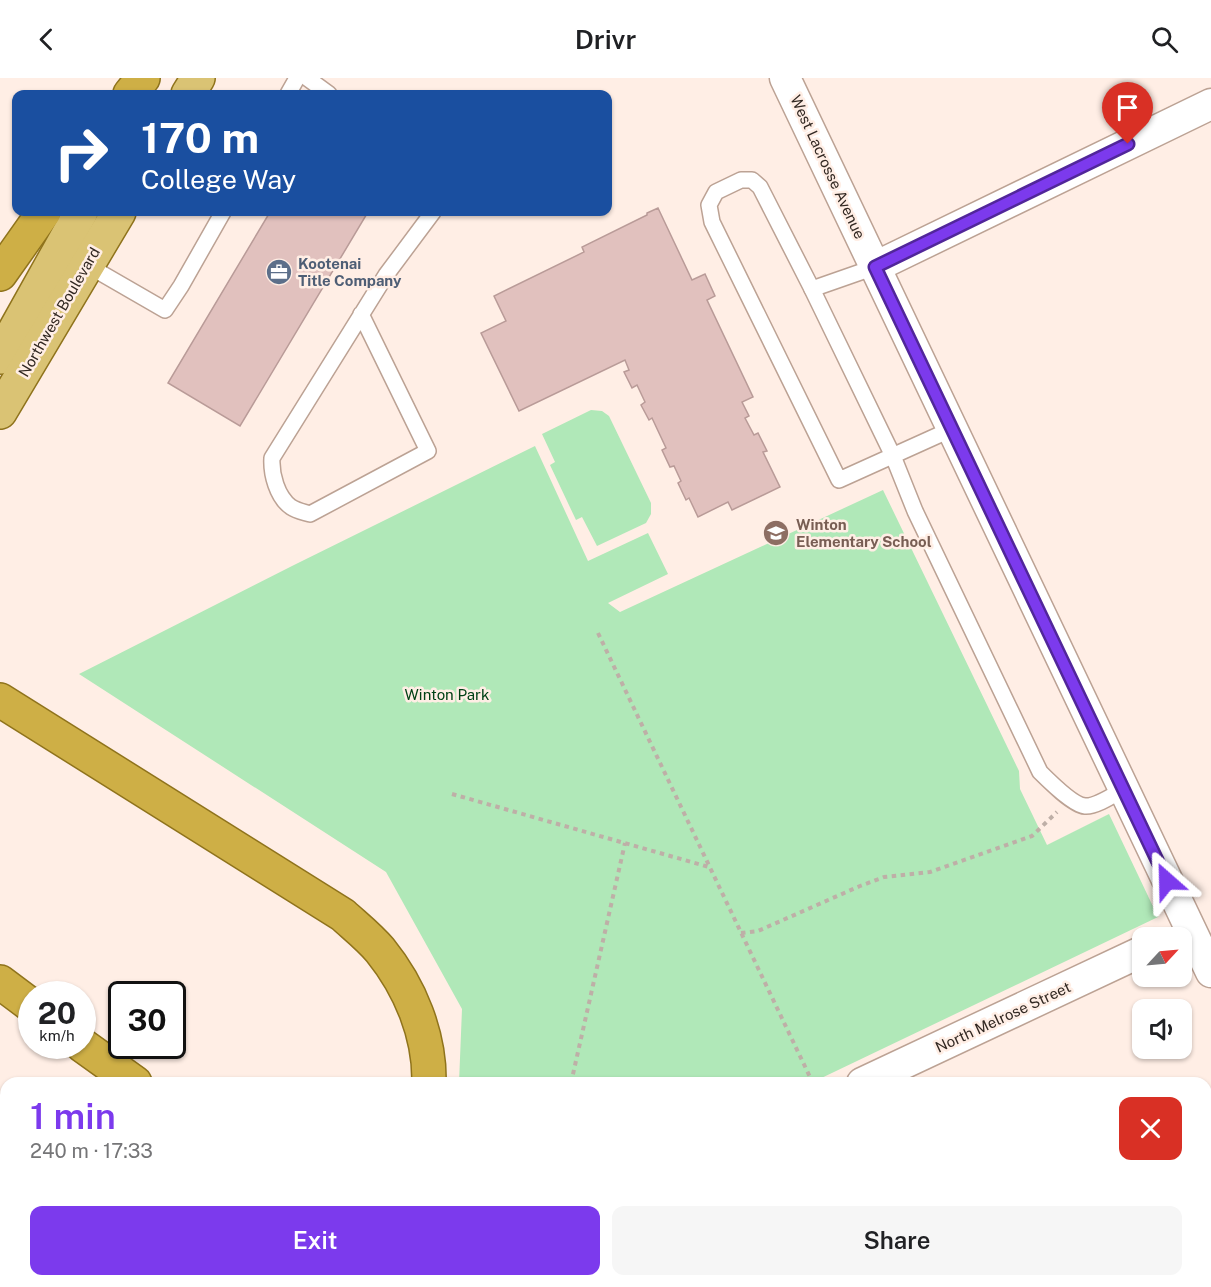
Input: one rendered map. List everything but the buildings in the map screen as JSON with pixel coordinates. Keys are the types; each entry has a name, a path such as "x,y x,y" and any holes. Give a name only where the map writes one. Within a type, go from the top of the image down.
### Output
{"highway":[{"path":"133,90 143,78"},
{"path":"0,274 41,216"},
{"path":"0,700 343,915 381,951 406,987 418,1018 428,1055 429,1077"},
{"path":"0,982 18,996"},
{"path":"96,1055 127,1077"}],"main road":[{"name":"Northwest Boulevard","path":"0,357 79,216"},
{"name":"Northwest Boulevard","path":"0,412 116,216"}],"street":[{"name":"West Lacrosse Avenue","path":"785,78 1190,927"},
{"path":"875,267 1211,104"},
{"name":"West Lacrosse Avenue","path":"1192,932 1211,972"},
{"name":"North Melrose Street","path":"875,1077 1132,956"}],"lane":[{"path":"307,78 324,90"},
{"path":"952,429 893,456 839,480 712,222 709,205 716,192 741,180 752,180 760,187 812,288 893,456 915,511 1040,772 1070,799 1085,806 1097,804 1124,789"},
{"path":"87,265 165,310 221,216"},
{"path":"362,314 428,451 310,514 293,509 283,500 271,469 272,458 386,275 430,216"},
{"path":"812,288 875,267"}],"path":[{"path":"598,633 810,1077"},
{"path":"452,794 710,867"},
{"path":"741,933 758,931 780,923 860,885 884,877 930,872 1032,836 1070,799"},
{"path":"572,1077 625,843"}],"green space":[{"path":"591,410 602,411 609,416 651,503 651,514 646,523 597,546 582,517 576,520 550,465 555,462 542,434"},
{"name":"Winton Park","path":"535,446 588,561 648,533 668,574 608,603 620,612 883,490 1019,771 1020,789 1047,845 1109,814 1158,917 1137,927 1132,927 1132,929 824,1077 459,1077 462,1009 386,872 79,674"}],"place":[{"name":"Kootenai Title Company","path":"279,272"},
{"name":"Winton Elementary School","path":"776,533"}],"route":[{"path":"1128,144 875,267 1167,881"}]}
